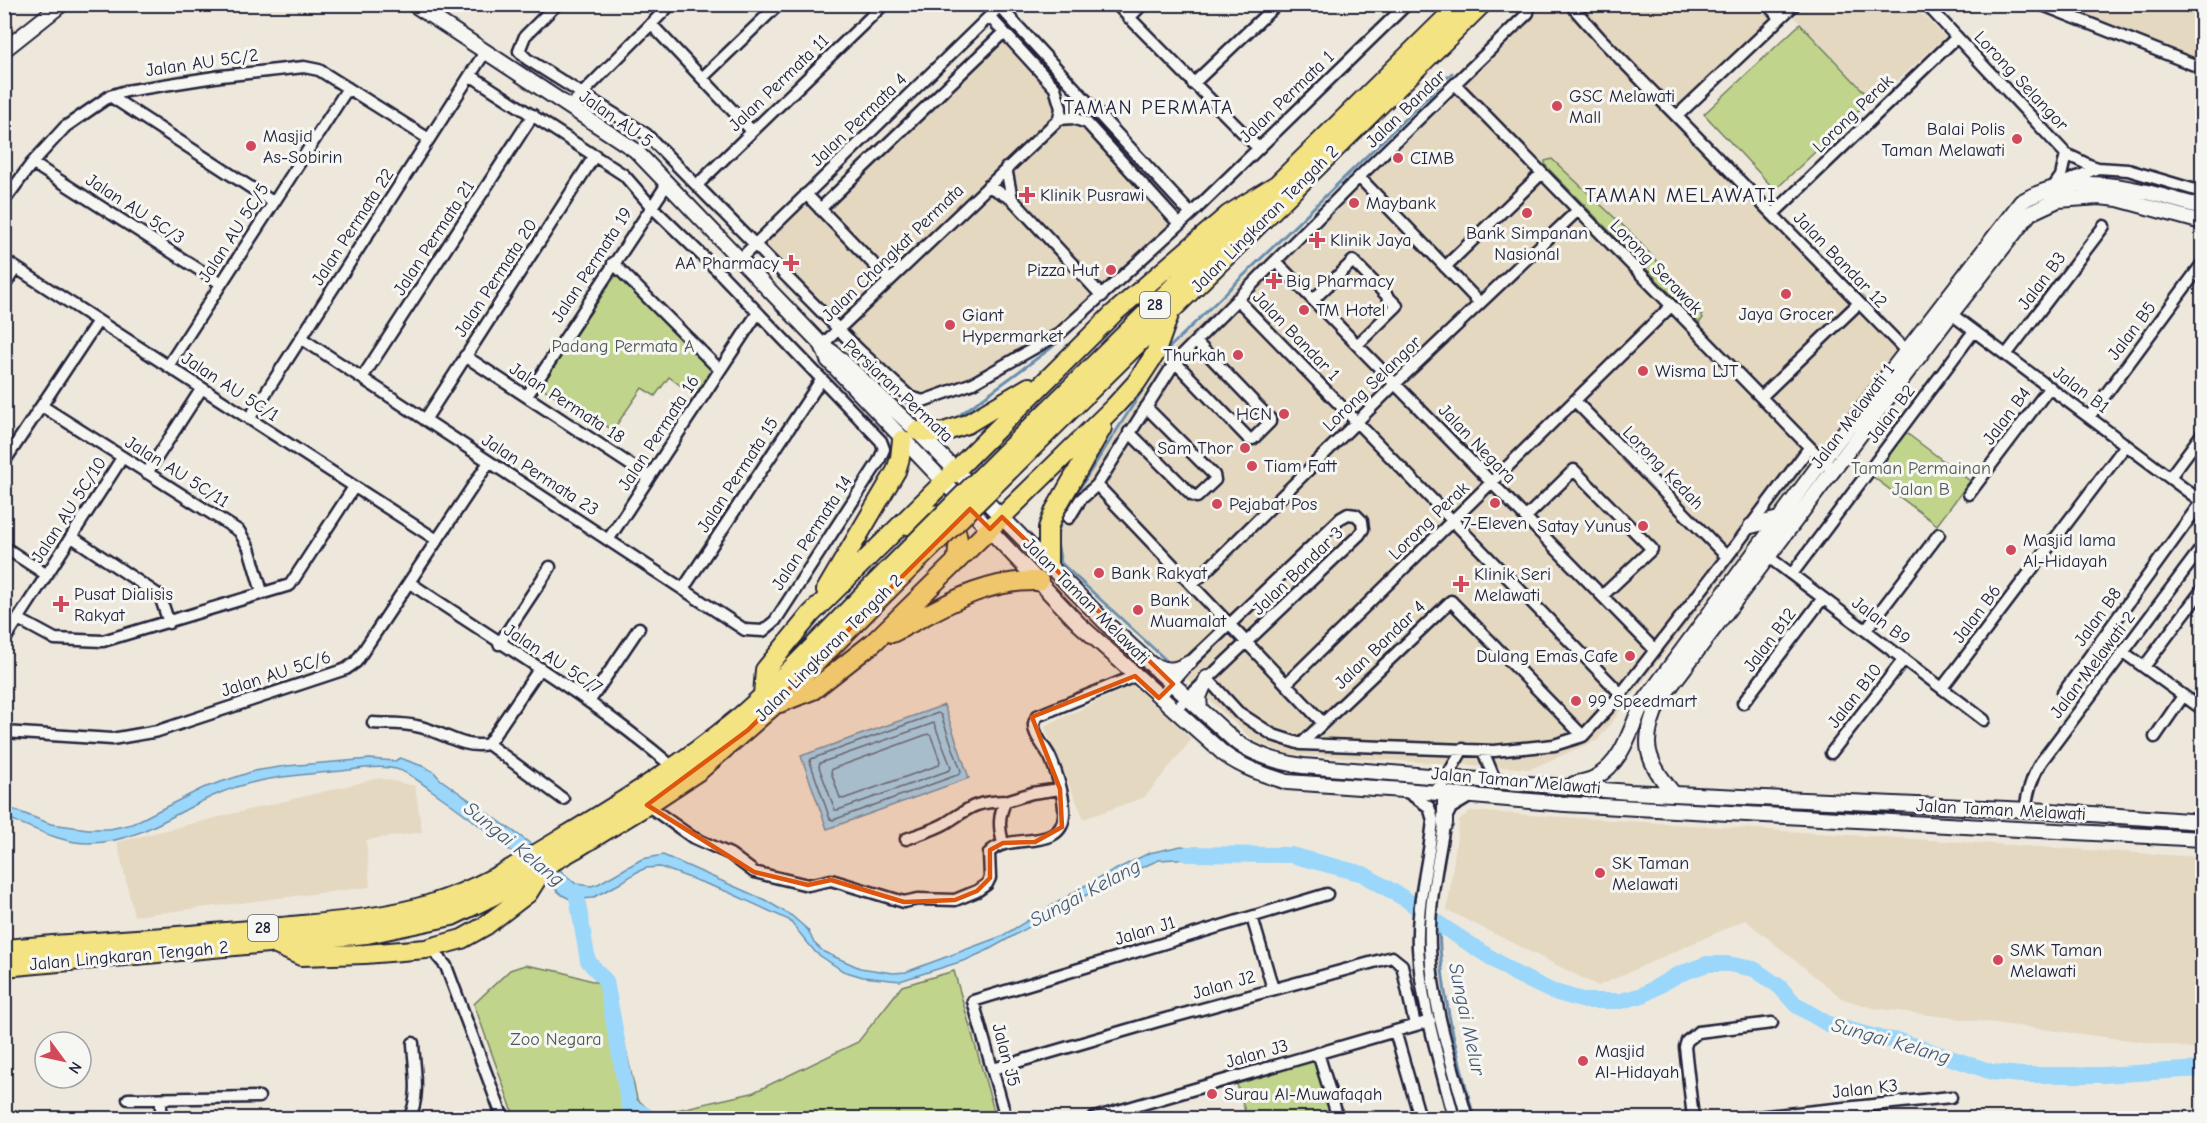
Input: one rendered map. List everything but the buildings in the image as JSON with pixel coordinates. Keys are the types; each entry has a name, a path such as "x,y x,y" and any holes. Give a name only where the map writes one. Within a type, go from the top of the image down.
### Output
{"highway":[{"name":"Jalan Lingkaran Tengah 2","path":"4,967 367,934 452,916 575,849 700,770 1040,430 1276,185 1460,4"},
{"name":"Jalan Lingkaran Tengah 2","path":"1040,430 1171,311 1482,4"},
{"path":"1171,311 1155,354 1136,384 874,642 813,690 768,700 765,670 811,614 1113,314 1228,215 1276,185"},
{"path":"811,614 896,471 910,435 941,433 967,424 1056,370"},
{"path":"1048,564 1048,528 1055,510 1115,406"},
{"path":"1000,426 991,442 990,454 994,466 1002,475 1012,481 1025,483 1047,472"},
{"path":"889,536 921,517 939,514 949,520 956,529 959,547 956,562"},
{"path":"874,642 961,597 992,585 1017,580 1039,581"},
{"name":"Jalan Lingkaran Tengah 2","path":"4,949 359,918 426,906 462,894 521,880 558,841 674,768 731,724 768,700"},
{"path":"273,944 301,956 426,949 462,939 485,926 521,880"}],"main road":[{"path":"4,50 62,4"},
{"name":"Jalan AU 5","path":"413,4 635,150 822,345"},
{"name":"Jalan Melawati 1","path":"1674,794 1656,773 1648,752 1649,730 1660,700 1916,361 1946,310 2021,202 2037,192 2090,184 2123,186 2200,206"},
{"name":"Jalan Melawati 1","path":"1563,787 1595,778 1611,766 1622,750 1641,705 1822,461 1906,351 1946,310 2030,213 2058,200 2099,197 2118,199 2202,222"},
{"name":"Persiaran Permata","path":"822,345 835,354 996,523"},
{"path":"1751,526 1779,519"},
{"name":"Jalan Taman Melawati","path":"996,523 1048,564 1109,626 1187,697 1249,750 1274,761 1303,766 1563,787 2025,810 2202,822"},
{"name":"Jalan Taman Melawati","path":"996,523 1039,581 1078,624 1159,698 1241,766 1287,782 1565,804 2202,839"},
{"path":"1151,664 1163,669 1177,670 1189,663"},
{"path":"1200,708 1199,697 1207,678"},
{"path":"1429,776 1436,780 1444,794 1444,824"}],"street":[{"name":"Persiaran Permata","path":"557,4 525,36 519,51 527,59 583,92 646,134 839,329 910,397 923,401 973,383 1059,334 1102,296"},
{"path":"569,107 671,4"},
{"path":"702,78 779,4"},
{"name":"Jalan Permata 11","path":"697,185 884,4"},
{"path":"1116,4 1258,148"},
{"path":"1129,18 1143,4"},
{"path":"1193,84 1277,4"},
{"name":"Jalan Permata 1","path":"1102,296 1191,214 1407,4"},
{"name":"Jalan Bandar","path":"1069,518 1080,500 1097,484 1175,362 1359,177 1528,13 1529,4"},
{"path":"1563,4 1583,25 1600,38"},
{"path":"1570,4 1600,38"},
{"path":"1767,4 1780,18"},
{"path":"1677,116 1795,4"},
{"name":"Lorong Selangor","path":"1926,4 1937,9 1957,37 2066,154 2098,168"},
{"path":"2040,4 2202,68"},
{"path":"1001,6 1191,214"},
{"name":"Jalan Permata 4","path":"738,260 1001,6"},
{"path":"990,17 1055,88 1061,108 1059,119 1073,118 1087,123 1179,224"},
{"path":"651,24 752,131"},
{"path":"820,209 1004,32"},
{"name":"Lorong Perak","path":"1773,214 1957,37"},
{"name":"Jalan Bandar 12","path":"1600,38 1916,361"},
{"name":"Jalan Permata 22","path":"249,419 485,52"},
{"name":"Jalan AU 5C/2","path":"4,201 32,163 65,127 110,96 126,91 189,81 304,67 319,70 429,139"},
{"path":"470,75 624,175 651,206 717,270 821,380"},
{"name":"Lorong Serawak","path":"1455,84 1834,472"},
{"name":"Jalan AU 5C/5","path":"168,366 348,88"},
{"path":"110,96 273,202"},
{"name":"Jalan Permata 21","path":"362,378 533,116"},
{"name":"Jalan Changkat Permata","path":"822,345 1059,119"},
{"name":"Lorong Selangor","path":"2053,188 2061,176 2066,154"},
{"name":"Jalan Permata 20","path":"425,420 595,155"},
{"name":"Jalan AU 5C/3","path":"32,163 220,283"},
{"path":"1006,168 1012,199"},
{"path":"2053,188 2098,168 2128,170 2202,192"},
{"path":"1445,267 1542,173"},
{"path":"1359,177 1480,303"},
{"name":"Jalan Permata 19","path":"527,396 613,263 668,184"},
{"name":"Jalan Changkat Permata","path":"988,186 1012,199 1102,296"},
{"path":"2184,186 2200,206"},
{"path":"806,194 889,280"},
{"name":"Lorong Selangor","path":"1192,585 1356,421 1578,210"},
{"name":"Jalan B3","path":"2006,355 2104,226"},
{"name":"Jalan AU 5C/1","path":"4,260 437,540"},
{"path":"1313,300 1353,261 1360,268 1397,306 1357,345"},
{"name":"Jalan Negara","path":"1276,262 1655,650"},
{"path":"613,263 720,370"},
{"name":"Jalan B5","path":"2089,417 2202,264"},
{"path":"4,286 16,268"},
{"name":"Jalan Bandar 1","path":"1238,299 1621,694"},
{"path":"1761,397 1859,303"},
{"name":"Lorong Perak","path":"1287,684 1671,306"},
{"name":"Jalan B1","path":"1946,310 2202,501"},
{"name":"Jalan Permata 16","path":"608,540 757,314"},
{"path":"4,462 98,321"},
{"name":"Jalan B2","path":"1792,574 1974,331"},
{"name":"Jalan Permata 23","path":"301,338 745,630 763,630"},
{"path":"1175,362 1249,439 1252,439 1270,422 1270,419 1196,342"},
{"name":"Jalan Permata 18","path":"465,356 650,477"},
{"name":"Jalan Permata 14","path":"763,630 775,621 879,461 884,449 881,441 821,380"},
{"name":"Jalan Permata 15","path":"683,589 821,380"},
{"name":"Jalan B4","path":"1969,494 2049,387"},
{"path":"147,473 202,388"},
{"name":"Lorong Kedah","path":"1575,401 1727,557"},
{"name":"Jalan AU 5C/11","path":"42,406 238,531 249,548 262,592"},
{"path":"1129,432 1192,495 1197,497 1215,480 1214,475 1146,406"},
{"path":"2170,477 2202,434"},
{"name":"Jalan B6","path":"1942,688 2126,445"},
{"path":"1207,678 1238,712 1273,735 1301,744 1483,751 1554,745 1582,736 1621,694 1809,447"},
{"name":"Jalan AU 5C/10","path":"4,641 122,458"},
{"name":"Jalan AU 5C/6","path":"4,732 112,739 158,731 346,669 356,662 410,584 489,462"},
{"path":"1526,517 1574,470 1652,549 1602,596"},
{"path":"1097,484 1323,723"},
{"path":"18,619 48,637 62,640 103,641 290,585 354,487"},
{"name":"Jalan B8","path":"2063,693 2202,501"},
{"name":"Jalan Bandar 3","path":"1159,698 1189,663 1341,518 1348,514 1356,514 1362,521 1363,529 1359,535 1174,711"},
{"path":"1866,630 1939,534"},
{"path":"72,537 160,596 169,623"},
{"path":"4,547 47,575"},
{"name":"Jalan Melawati 2","path":"2025,810 2033,776 2041,762 2202,547"},
{"name":"Jalan B9","path":"1757,548 1984,720"},
{"path":"499,644 550,567"},
{"name":"Jalan AU 5C/7","path":"410,584 589,702 638,737 674,768"},
{"path":"2144,667 2202,590"},
{"name":"Jalan B12","path":"1743,703 1822,598"},
{"name":"Jalan Bandar 4","path":"1301,744 1451,601 1582,736"},
{"path":"589,702 639,628"},
{"path":"2123,652 2202,709"},
{"name":"Jalan B10","path":"1831,753 1904,659"},
{"path":"488,744 540,668"},
{"path":"647,805 692,837 730,854 754,872 808,885 831,880 904,902 918,899 955,900 987,884 990,878 989,853 1003,843 1035,842 1050,836 1062,827 1064,816 1060,789 1050,757 1035,730 1034,723 1037,716 1135,676"},
{"path":"2155,737 2183,696"},
{"path":"373,723 418,726 461,742 488,744 563,798"},
{"path":"1446,778 1463,749"},
{"path":"1483,751 1495,780"},
{"path":"906,839 944,824 972,806 983,802 1006,801 1026,794 1060,789"},
{"path":"1403,790 1429,807 1433,820 1419,909 1424,947 1439,1018 1467,1119"},
{"path":"1454,1119 1422,986 1424,947 1444,824 1451,808 1471,796"},
{"path":"1003,843 1000,832 1000,811 1006,801"},
{"name":"Jalan J1","path":"973,1001 1327,894"},
{"path":"1252,916 1273,989"},
{"path":"446,966 455,947 462,939"},
{"path":"426,949 434,952 446,966 503,1119"},
{"name":"Jalan J2","path":"993,1069 1392,957 1402,964 1415,1025"},
{"name":"Jalan J5","path":"973,1001 1006,1119"},
{"name":"Jalan J3","path":"1094,1119 1430,1021"},
{"path":"1693,1119 1685,1047 1687,1041 1698,1032 1772,1023"},
{"path":"1395,1031 1420,1119"},
{"path":"409,1119 415,1099 413,1043"},
{"path":"1318,1053 1338,1119"},
{"path":"128,1099 259,1097"},
{"name":"Jalan K3","path":"1747,1119 1951,1097"},
{"path":"161,1099 161,1119"}],"highlighted area":[{"path":"970,509 990,529 1002,517 1173,684 1159,698 1135,676 1032,717 1060,789 1062,827 1035,842 1003,843 990,850 990,878 977,891 955,900 904,902 831,880 808,885 754,872 647,805 748,730"}],"shaded area":[{"path":"1528,5 1914,5 1945,37 1875,101 1793,16 1687,115 1905,341 1598,740 1530,769 1288,754 1254,741 1063,566 1054,528 1173,348"},
{"path":"2045,5 2202,5 2202,65"},
{"path":"1003,38 1174,223 1056,332 972,379 922,398 911,393 759,245 805,200 819,214"},
{"path":"1133,685 1192,739 1145,797 1084,819 1044,726"},
{"path":"379,778 415,786 422,832 366,840 370,887 134,916 117,842"},
{"name":"SMK Taman Melawati","path":"1470,811 2202,857 2200,1049 1873,1008 1843,999 1745,920 1598,986 1447,910 1459,821"}],"green space":[{"path":"1800,24 1871,99 1775,190 1704,114"},
{"path":"1552,159 1633,235 1697,306 1703,318 1699,323 1545,165 1545,161"},
{"name":"Padang Permata A","path":"616,275 712,371 696,397 669,377 655,396 642,388 613,430 540,387"},
{"name":"Taman Permainan Jalan B","path":"1905,432 1970,481 1937,525 1872,476"},
{"name":"Zoo Negara","path":"525,965 562,972 612,987 637,1099 655,1115 752,1093 858,1042 902,986 954,971 996,1118 515,1118 474,1004 510,970"},
{"path":"1315,1057 1333,1118 1247,1118 1236,1081"}],"water":[{"path":"944,705 969,778 827,829 801,756"},
{"path":"400,758 434,772 440,779 527,841 576,884 591,886 598,884 642,859 663,855 765,900 792,916 808,930 814,943 824,952 860,968 893,973 906,972 1002,936 1091,882 1149,853 1181,846 1210,850 1211,857 1159,860 1115,879 988,950 966,960 900,981 863,977 843,971 816,953 789,920 728,892 660,867 646,868 637,872 592,898 572,900 562,895 465,815 415,778 396,769 362,768 276,778 244,785 213,796 154,826 124,838 108,841 80,843 69,841 5,817 4,806 51,824 88,829 110,829 132,824 203,788 254,771 370,759 395,761"}],"waterway":[{"path":"1168,662 1061,563 1056,537 1066,509 1171,346 1452,73"},
{"path":"953,420 1051,348 1089,314"},
{"name":"Sungai Kelang","path":"1187,854 1291,855 1363,874 1407,900 1439,924 1516,974 1551,991 1585,1001 1621,1001 1643,995 1677,975 1707,964 1728,964 1754,969 1780,987 1796,1005 1828,1024 1883,1039 1901,1041 1992,1072 2021,1075 2102,1075 2202,1069"},
{"path":"576,892 588,961 606,981 629,1105 650,1118"},
{"name":"Sungai Melur","path":"1439,924 1446,999 1474,1118"}],"place":[{"name":"GSC Melawati Mall","path":"1557,106"},
{"name":"Balai Polis Taman Melawati","path":"2017,139"},
{"name":"Masjid As-Sobirin","path":"251,146"},
{"name":"CIMB","path":"1398,158"},
{"name":"Klinik Pusrawi","path":"1027,195"},
{"name":"Maybank","path":"1354,203"},
{"name":"Bank Simpanan Nasional","path":"1527,213"},
{"name":"Klinik Jaya","path":"1317,240"},
{"name":"AA Pharmacy","path":"791,263"},
{"name":"Pizza Hut","path":"1111,270"},
{"name":"Big Pharmacy","path":"1274,281"},
{"name":"Jaya Grocer","path":"1786,294"},
{"name":"TM Hotel","path":"1304,310"},
{"name":"Giant Hypermarket","path":"950,325"},
{"name":"Thurkah","path":"1238,355"},
{"name":"Wisma LJT","path":"1643,371"},
{"name":"HCN","path":"1284,414"},
{"name":"Sam Thor","path":"1245,448"},
{"name":"Tiam Fatt","path":"1252,466"},
{"name":"7-Eleven","path":"1495,503"},
{"name":"Pejabat Pos","path":"1217,504"},
{"name":"Satay Yunus","path":"1643,526"},
{"name":"Masjid lama Al-Hidayah","path":"2011,550"},
{"name":"Bank Rakyat","path":"1099,573"},
{"name":"Klinik Seri Melawati","path":"1461,584"},
{"name":"Pusat Dialisis Rakyat","path":"61,604"},
{"name":"Bank Muamalat","path":"1138,610"},
{"name":"Dulang Emas Cafe","path":"1630,656"},
{"name":"99 Speedmart","path":"1576,701"},
{"name":"SK Taman Melawati","path":"1600,873"},
{"name":"SMK Taman Melawati","path":"1998,960"},
{"name":"Masjid Al-Hidayah","path":"1583,1061"},
{"name":"Surau Al-Muwafaqah","path":"1212,1094"}],"district":[{"name":"TAMAN PERMATA","path":"1149,107"},
{"name":"TAMAN MELAWATI","path":"1681,195"}]}
